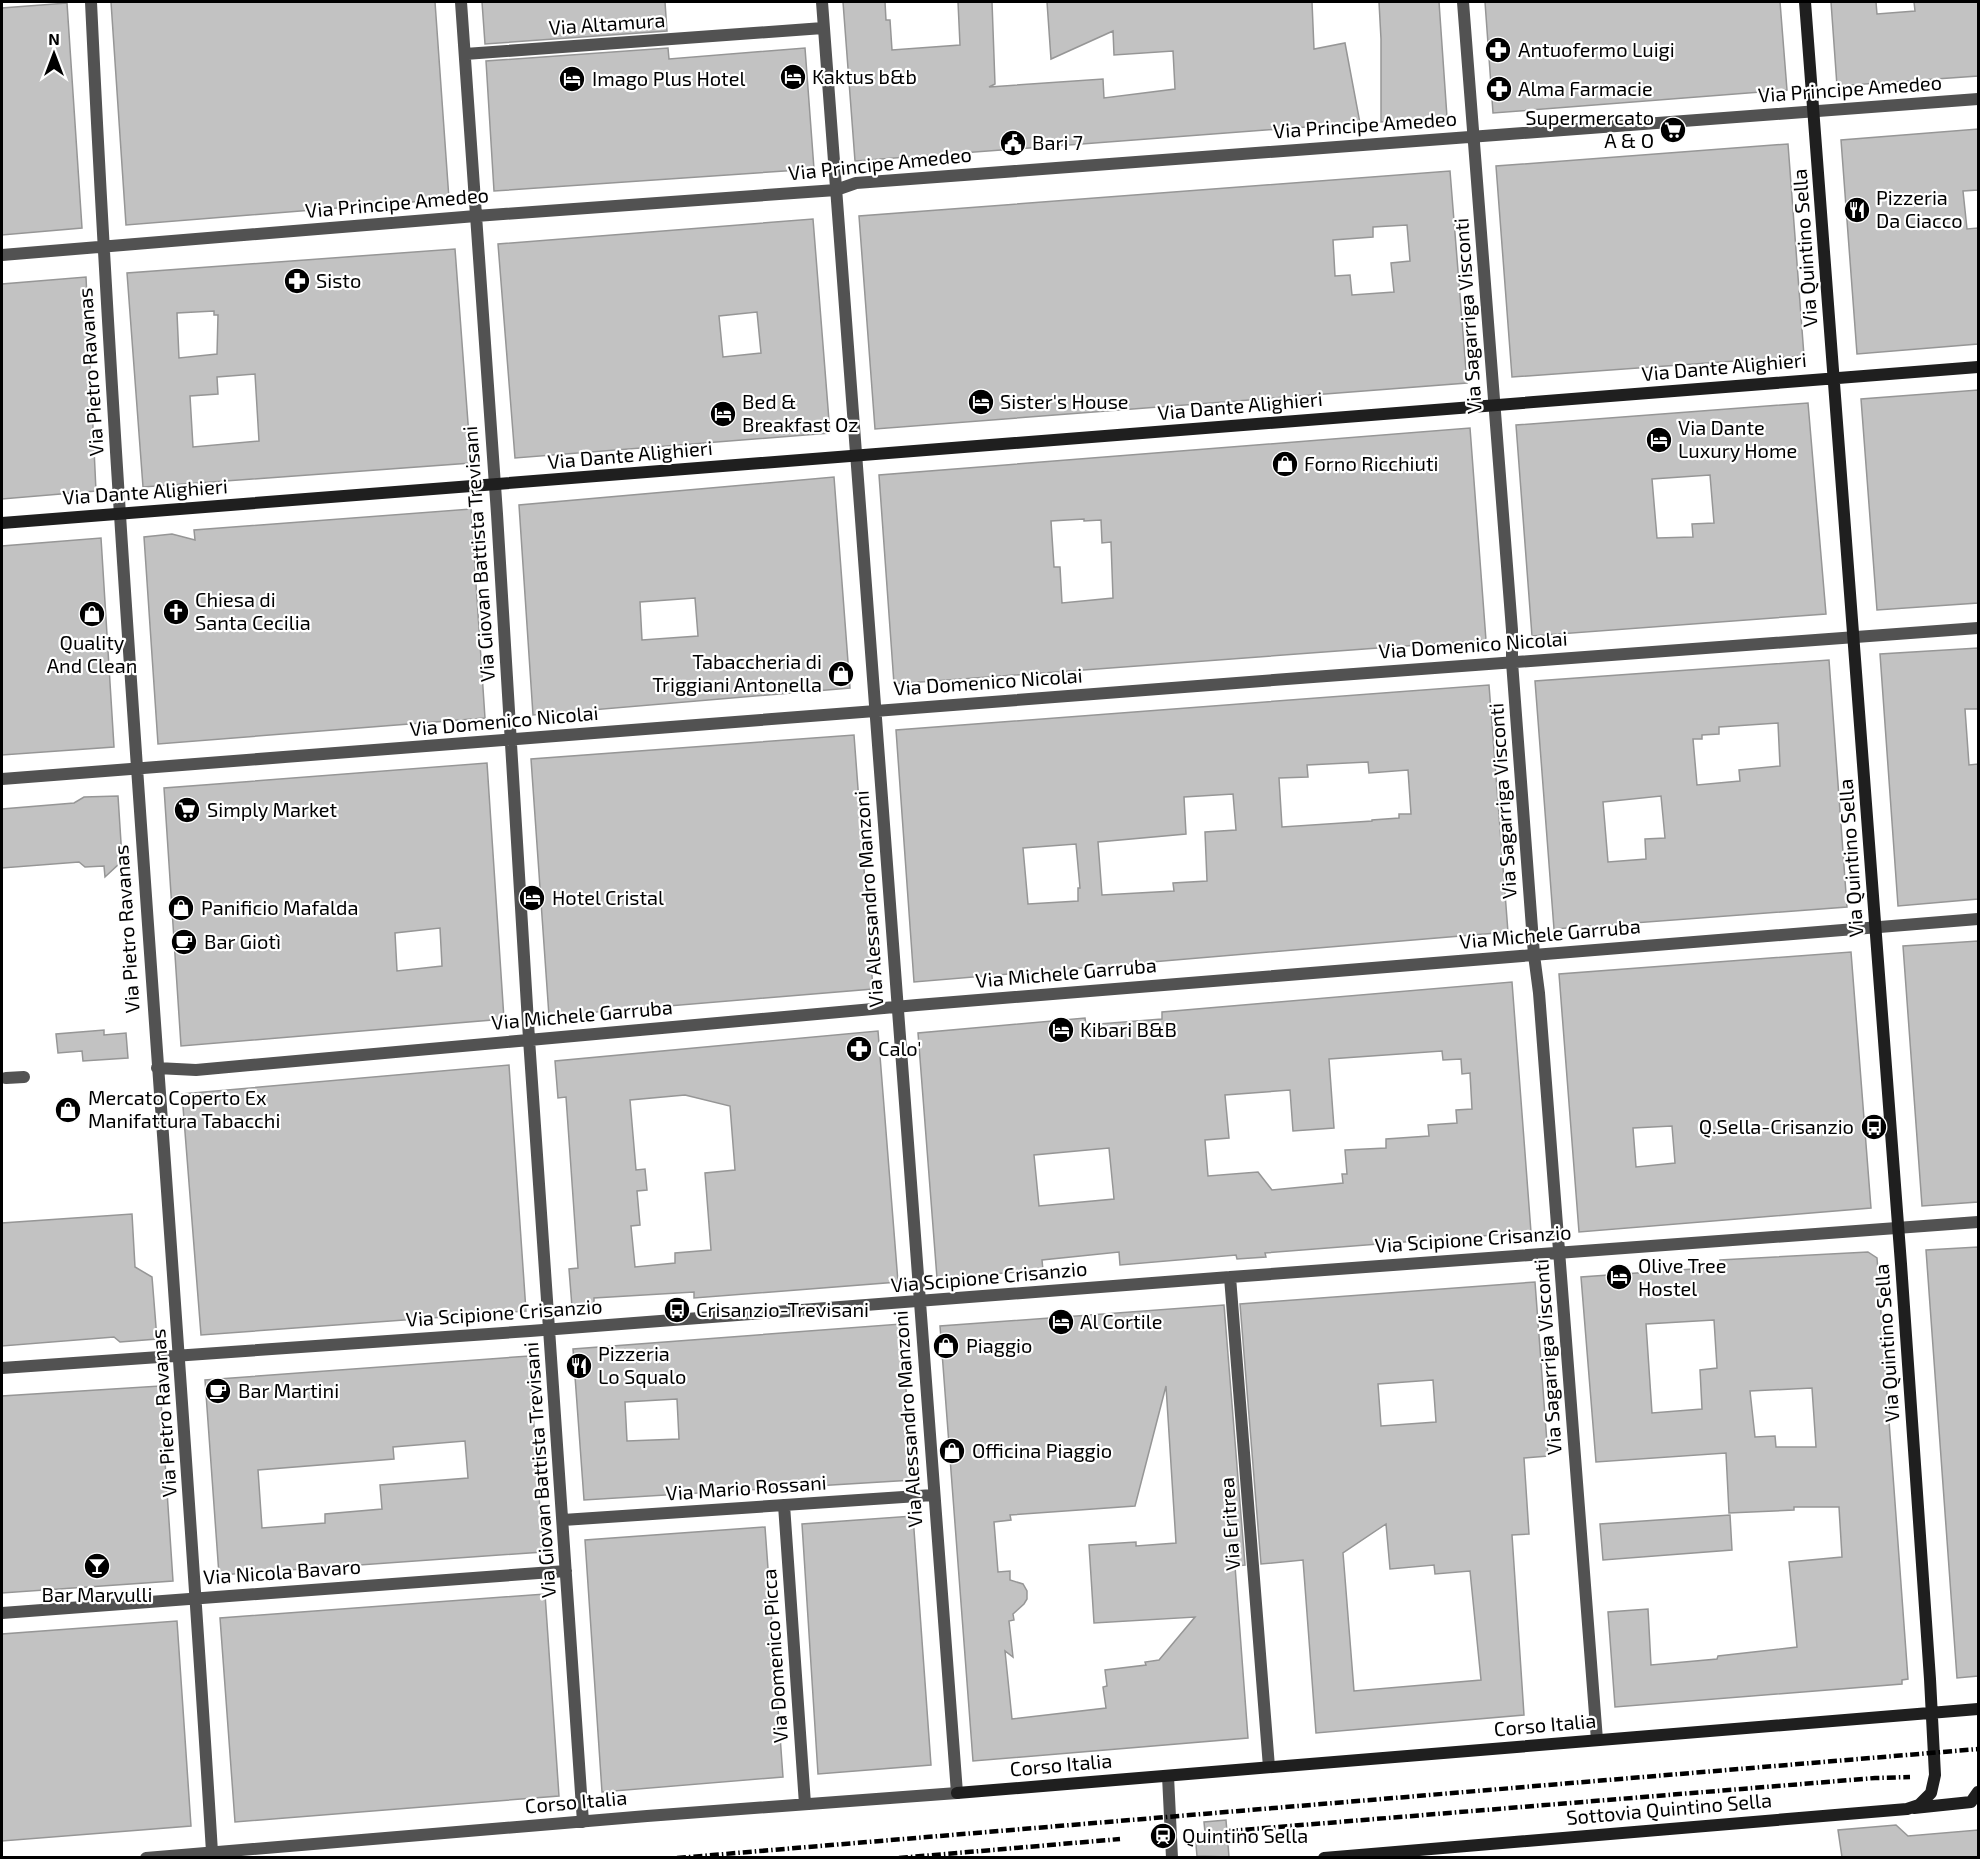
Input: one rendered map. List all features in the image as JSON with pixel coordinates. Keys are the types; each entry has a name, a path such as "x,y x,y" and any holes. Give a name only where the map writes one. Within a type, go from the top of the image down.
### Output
{"street":[{"name":"Via Pietro Ravanas","path":"91,2 103,246 136,769 179,1355 212,1852"},
{"name":"Via Giovan Battista Trevisani","path":"460,2 583,1822"},
{"name":"Via Alessandro Manzoni","path":"822,2 957,1793"},
{"name":"Via Sagarriga Visconti","path":"1463,2 1512,630 1512,662 1534,955 1560,1252 1597,1740"},
{"name":"Via Quintino Sella","path":"1805,2 1899,1228 1931,1713"},
{"name":"Via Altamura","path":"465,54 824,28"},
{"name":"Via Principe Amedeo","path":"2,255 476,216 836,190 856,183 1978,99"},
{"name":"Via Dante Alighieri","path":"2,523 1978,367"},
{"name":"Via Domenico Nicolai","path":"2,779 874,710 1978,628"},
{"name":"Via Michele Garruba","path":"157,1068 196,1070 897,1007 1978,919"},
{"path":"6,1078 24,1077"},
{"name":"Via Scipione Crisanzio","path":"2,1368 550,1330 1978,1222"},
{"name":"Via Eritrea","path":"1230,1277 1269,1767"},
{"name":"Via Mario Rossani","path":"563,1520 933,1495"},
{"name":"Via Domenico Picca","path":"784,1505 805,1804"},
{"name":"Via Nicola Bavaro","path":"2,1613 566,1571"},
{"path":"1978,1709 1978,1716"},
{"name":"Corso Italia","path":"146,1857 1978,1709"},
{"name":"Sottovia Quintino Sella","path":"1324,1857 1907,1809 1919,1805 1931,1793 1935,1775 1931,1713"},
{"path":"1168,1776 1172,1857"},
{"path":"1907,1809 1971,1802 1978,1792"}],"building":[{"path":"111,2 435,2 449,199 126,225"},
{"path":"482,2 665,2 667,31 485,44"},
{"path":"843,2 885,2 886,20 890,20 892,50 960,45 958,2 992,2 995,84 989,87 1103,79 1104,98 1175,89 1173,51 1114,55 1113,31 1051,59 1047,2 1312,2 1314,49 1345,43 1360,123 855,161"},
{"path":"1379,2 1439,2 1447,117 1381,122"},
{"path":"1485,2 1780,2 1787,90 1493,113"},
{"path":"1831,2 1876,2 1877,14 1915,11 1914,2 1978,2 1978,76 1837,86"},
{"path":"67,3 82,228 2,235 2,8"},
{"path":"668,48 669,59 805,48 814,169 494,191 486,61"},
{"path":"1978,129 1978,190 1963,191 1967,229 1978,228 1978,344 1857,354 1841,140"},
{"path":"1788,144 1804,356 1512,377 1496,166"},
{"path":"1450,171 1467,383 875,429 859,216","holes":["1407,225 1410,261 1391,263 1394,292 1352,295 1350,275 1335,276 1333,240 1373,237 1373,227"]},
{"path":"813,219 830,433 515,458 498,244","holes":["757,312 761,353 723,357 719,316"]},
{"path":"455,249 471,463 143,487 127,273","holes":["214,311 214,315 218,315 217,354 179,358 177,313","255,374 259,441 193,447 190,396 218,394 217,377"]},
{"path":"86,277 96,491 2,499 2,284"},
{"path":"1978,390 1978,603 1877,610 1861,399"},
{"path":"1808,403 1826,614 1532,636 1516,425","holes":["1710,475 1714,523 1692,524 1693,537 1657,538 1652,479"]},
{"path":"1470,428 1486,640 894,684 879,475","holes":["1084,519 1084,521 1101,520 1102,543 1111,542 1113,598 1062,603 1060,567 1054,567 1051,521"]},
{"path":"834,477 850,688 533,715 519,505","holes":["695,598 698,636 642,640 640,602"]},
{"path":"471,509 485,718 158,744 144,537 172,534 195,540 194,530"},
{"path":"101,538 114,747 2,755 2,546"},
{"path":"1978,648 1978,709 1965,709 1969,765 1978,764 1978,899 1898,906 1880,654"},
{"path":"1829,660 1847,907 1554,929 1535,681","holes":["1778,723 1780,766 1739,770 1740,781 1697,785 1693,739 1702,739 1702,735 1719,734 1719,727","1661,796 1665,838 1645,839 1646,859 1608,862 1603,802"]},
{"path":"1489,685 1508,932 914,982 896,730","holes":["1368,762 1369,773 1408,770 1411,814 1399,814 1399,818 1372,821 1282,827 1279,778 1308,777 1307,765","1233,794 1236,830 1205,832 1207,881 1173,883 1174,891 1102,895 1098,842 1186,834 1184,797","1076,844 1080,888 1078,888 1078,901 1028,904 1023,848"]},
{"path":"854,735 873,989 549,1016 531,759"},
{"path":"487,763 504,1019 181,1046 164,788","holes":["440,928 442,966 397,971 395,933"]},
{"path":"118,796 122,858 121,862 105,877 104,866 85,867 79,862 2,868 2,809 74,803 84,797"},
{"path":"1978,941 1978,1202 1922,1206 1903,946"},
{"path":"1851,952 1871,1208 1579,1232 1559,974","holes":["1672,1126 1675,1163 1636,1167 1633,1128"]},
{"path":"1512,982 1531,1232 1265,1253 1266,1257 1237,1259 1236,1255 1120,1265 1119,1252 1042,1260 1043,1270 937,1278 918,1033 1085,1018 1086,1025 1162,1019 1162,1012","holes":["1442,1051 1443,1060 1461,1059 1462,1074 1470,1073 1472,1109 1456,1110 1457,1123 1428,1125 1429,1136 1386,1139 1386,1148 1345,1150 1347,1174 1342,1174 1343,1183 1272,1190 1258,1172 1208,1176 1205,1140 1229,1138 1225,1095 1290,1090 1293,1131 1334,1128 1329,1059","1109,1148 1114,1199 1039,1206 1034,1155"]},
{"path":"104,1030 104,1035 126,1033 128,1058 83,1061 82,1051 58,1053 56,1034"},
{"path":"878,1031 898,1282 694,1298 694,1292 594,1298 594,1305 572,1307 569,1269 578,1268 566,1097 558,1098 555,1061","holes":["685,1095 730,1106 735,1170 705,1173 711,1250 675,1253 675,1263 635,1267 631,1226 640,1225 637,1191 647,1190 645,1169 636,1170 630,1100"]},
{"path":"509,1065 526,1311 201,1335 182,1094"},
{"path":"132,1214 135,1267 152,1277 157,1339 120,1342 114,1337 2,1346 2,1223"},
{"path":"1978,1247 1978,1676 1957,1678 1926,1250"},
{"path":"1868,1252 1877,1258 1908,1679 1902,1680 1902,1684 1615,1707 1608,1612 1648,1609 1651,1665 1717,1659 1718,1656 1797,1647 1789,1562 1842,1557 1839,1507 1794,1507 1794,1510 1729,1513 1726,1453 1596,1462 1581,1277 1721,1267 1720,1260","holes":["1714,1320 1717,1368 1700,1370 1702,1409 1652,1413 1646,1324","1812,1388 1816,1447 1776,1447 1775,1436 1755,1437 1750,1391"]},
{"path":"1535,1282 1548,1456 1524,1458 1529,1534 1512,1535 1524,1715 1316,1733 1303,1560 1261,1564 1240,1304","holes":["1433,1380 1436,1422 1381,1426 1378,1384","1386,1524 1390,1569 1434,1565 1435,1574 1470,1571 1481,1680 1354,1691 1343,1553"]},
{"path":"1224,1305 1245,1565 1235,1566 1248,1738 973,1761 940,1326","holes":["1166,1386 1176,1543 1136,1546 1136,1542 1089,1545 1094,1623 1195,1617 1159,1660 1145,1662 1146,1665 1105,1670 1107,1686 1103,1687 1106,1708 1012,1719 1005,1651 1013,1657 1009,1621 1014,1620 1013,1614 1024,1604 1027,1591 1023,1584 1010,1580 1010,1571 998,1572 994,1522 1011,1520 1010,1515 1135,1506"]},
{"path":"901,1324 913,1480 584,1500 573,1349","holes":["677,1399 679,1439 627,1441 625,1402"]},
{"path":"529,1356 543,1552 219,1575 205,1380","holes":["465,1441 468,1478 380,1485 382,1509 325,1514 325,1523 262,1528 258,1470 394,1459 393,1447"]},
{"path":"160,1386 173,1581 2,1593 2,1396"},
{"path":"1730,1515 1732,1550 1603,1560 1600,1524"},
{"path":"913,1516 931,1765 818,1774 802,1524"},
{"path":"765,1527 783,1777 602,1792 585,1540"},
{"path":"545,1594 559,1796 235,1822 220,1618"},
{"path":"177,1621 191,1826 2,1841 2,1634"},
{"path":"1226,1820 1229,1857 1197,1856 1195,1834 1205,1833 1204,1822"},
{"path":"1896,1825 1908,1836 1978,1830 1978,1857 1842,1857 1838,1830"}],"railway":[{"path":"677,1858 1978,1749"},
{"path":"1229,1831 1910,1777"},
{"path":"899,1858 1120,1839"}],"place":[{"name":"Antuofermo Luigi","path":"1498,50"},
{"name":"Kaktus b&b","path":"793,77"},
{"name":"Imago Plus Hotel","path":"572,79"},
{"name":"Alma Farmacie","path":"1499,89"},
{"name":"Supermercato A & O","path":"1673,130"},
{"name":"Bari 7","path":"1013,143"},
{"name":"Pizzeria Da Ciacco","path":"1857,210"},
{"name":"Sisto","path":"297,281"},
{"name":"Sister's House","path":"981,402"},
{"name":"Bed & Breakfast Oz","path":"723,414"},
{"name":"Via Dante Luxury Home","path":"1659,440"},
{"name":"Forno Ricchiuti","path":"1285,464"},
{"name":"Chiesa di Santa Cecilia","path":"176,612"},
{"name":"Quality And Clean","path":"92,614"},
{"name":"Tabaccheria di Triggiani Antonella","path":"841,674"},
{"name":"Simply Market","path":"187,810"},
{"name":"Hotel Cristal","path":"532,898"},
{"name":"Panificio Mafalda","path":"181,908"},
{"name":"Bar Giotì","path":"184,942"},
{"name":"Kibari B&B","path":"1061,1030"},
{"name":"Calo'","path":"859,1049"},
{"name":"Mercato Coperto Ex Manifattura Tabacchi","path":"68,1110"},
{"name":"Q.Sella-Crisanzio","path":"1874,1127"},
{"name":"Olive Tree Hostel","path":"1619,1277"},
{"name":"Crisanzio-Trevisani","path":"677,1310"},
{"name":"Al Cortile","path":"1061,1322"},
{"name":"Piaggio","path":"946,1346"},
{"name":"Pizzeria Lo Squalo","path":"579,1366"},
{"name":"Bar Martini","path":"218,1391"},
{"name":"Officina Piaggio","path":"952,1451"},
{"name":"Bar Marvulli","path":"97,1566"},
{"name":"Quintino Sella","path":"1163,1836"}]}
